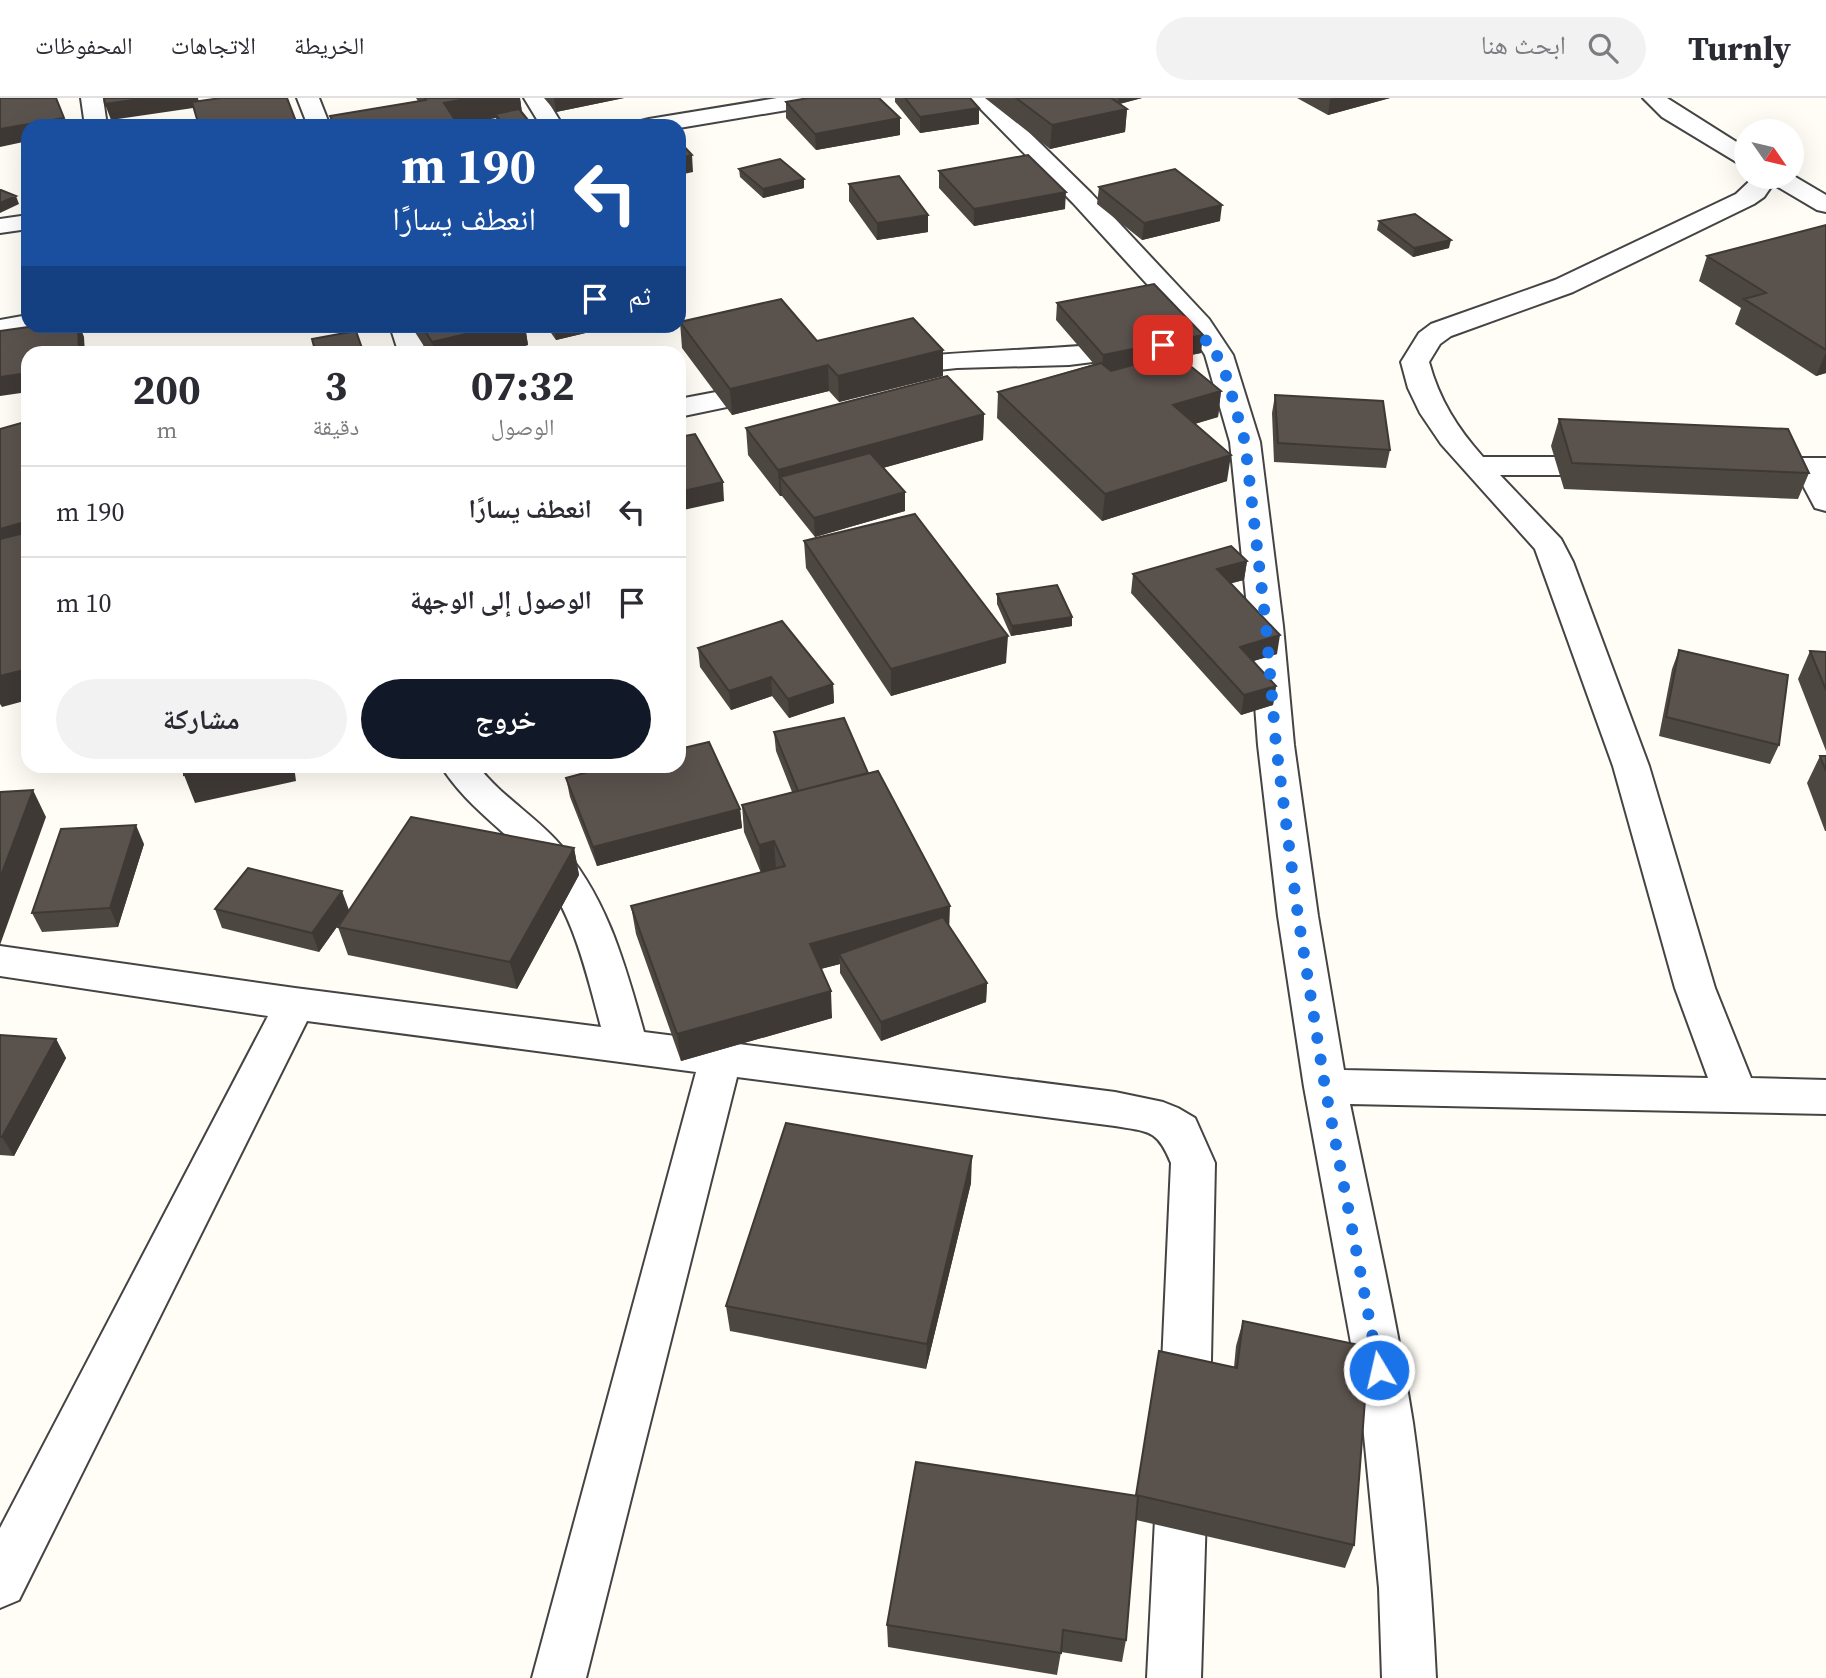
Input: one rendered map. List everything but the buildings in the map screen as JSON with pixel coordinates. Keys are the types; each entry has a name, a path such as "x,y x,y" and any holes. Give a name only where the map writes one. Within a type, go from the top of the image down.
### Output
{"street":[{"path":"92,98 95,119"},
{"path":"308,98 316,119"},
{"path":"535,98 548,119"},
{"path":"686,120 817,98"},
{"path":"981,98 1154,272 1184,343 1227,378 1245,442 1266,626 1276,745 1298,916 1325,1087 1375,1343 1388,1425 1405,1588 1409,1678"},
{"path":"1654,98 1670,112 1734,151"},
{"path":"1736,1094 1695,988 1630,766 1558,562 1550,546 1476,466 1429,406 1417,379 1415,362 1429,339 1453,324 1543,295 1594,273 1745,199 1757,189"},
{"path":"1798,189 1826,205"},
{"path":"0,226 21,223"},
{"path":"0,328 21,324"},
{"path":"866,372 932,362 1069,357 1184,343"},
{"path":"686,405 727,387 802,384"},
{"path":"1476,466 1642,466"},
{"path":"1724,467 1817,467 1826,502"},
{"path":"465,773 485,799 549,856 584,908 600,951 627,1047"},
{"path":"0,961 295,1004 1115,1109 1163,1120 1180,1131 1188,1144 1192,1163 1193,1201 1174,1678"},
{"path":"0,1582 295,1004"},
{"path":"559,1678 721,1059"},
{"path":"1325,1087 1826,1097"}],"route":[{"path":"1163,345 1210,340 1227,378 1245,442 1266,626 1276,745 1298,916 1325,1087 1379,1370"}]}
